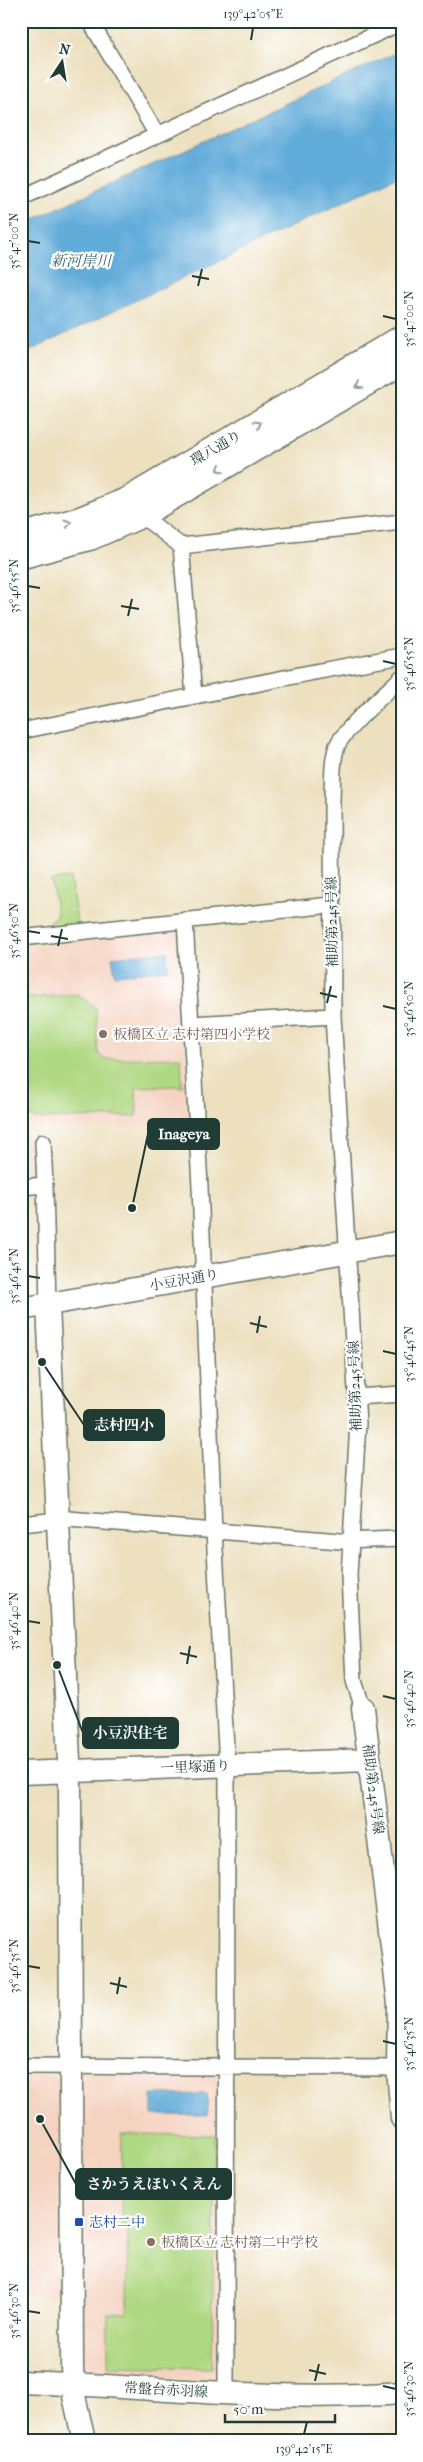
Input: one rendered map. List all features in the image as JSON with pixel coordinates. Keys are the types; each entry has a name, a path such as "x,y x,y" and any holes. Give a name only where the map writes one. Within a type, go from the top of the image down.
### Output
{"main road":[{"name":"環八通り","path":"21,536 79,520 128,500 402,338"},
{"name":"環八通り","path":"21,556 91,537 141,515 402,362"}],"street":[{"path":"90,21 157,135"},
{"path":"21,198 402,22"},
{"path":"141,515 181,546 402,522"},
{"path":"181,546 194,696"},
{"path":"21,731 402,656"},
{"name":"補助第245号線","path":"402,677 372,705 338,745 333,766 331,905 333,1016 358,1423 350,1542 354,1681 363,1708 399,2003 398,2068 402,2118"},
{"path":"21,938 331,905"},
{"path":"185,920 227,1766 226,2393"},
{"path":"191,1024 333,1016"},
{"path":"43,1142 48,1305 70,1771 72,2383 84,2441"},
{"path":"21,1187 45,1185"},
{"name":"小豆沢通り","path":"21,1310 402,1242"},
{"path":"356,1396 402,1394"},
{"path":"21,1524 58,1520 350,1542 402,1539"},
{"name":"一里塚通り","path":"21,1773 369,1760"},
{"path":"21,2066 398,2068"},
{"name":"常盤台赤羽線","path":"21,2382 72,2383 226,2393 375,2395 402,2393"}],"shaded area":[{"name":"板橋区立 志村第四小学校","path":"175,930 181,936 189,1123 28,1130 29,1155 21,1156 21,946"},
{"name":"板橋区立 志村第二中学校","path":"88,2075 214,2075 219,2080 222,2369 212,2379 90,2371 83,2366 81,2189 58,2190 60,2295 21,2296 21,2155 58,2154 58,2181 82,2181 81,2080"},
{"path":"52,2076 61,2087 58,2152 21,2152 21,2077"}],"green space":[{"path":"70,878 78,929 52,932 50,920 57,916 51,880"},
{"path":"77,994 96,1008 98,1053 104,1059 181,1057 182,1086 136,1087 137,1116 36,1119 21,1112 21,999"},
{"path":"122,2134 215,2135 212,2368 108,2366 108,2313 127,2313 128,2226 121,2226"}],"water":[{"name":"新河岸川","path":"402,50 402,174 21,355 21,225"},
{"path":"167,951 168,969 115,975 112,957"},
{"path":"207,2094 208,2115 152,2115 152,2095"}],"place":[{"name":"板橋区立 志村第四小学校","path":"103,1034"},
{"name":"Inageya","path":"132,1208"},
{"name":"志村四小","path":"42,1362"},
{"name":"小豆沢住宅","path":"57,1665"},
{"name":"さかうえほいくえん","path":"40,2119"},
{"name":"志村二中","path":"79,2222"},
{"name":"板橋区立 志村第二中学校","path":"151,2242"}]}
